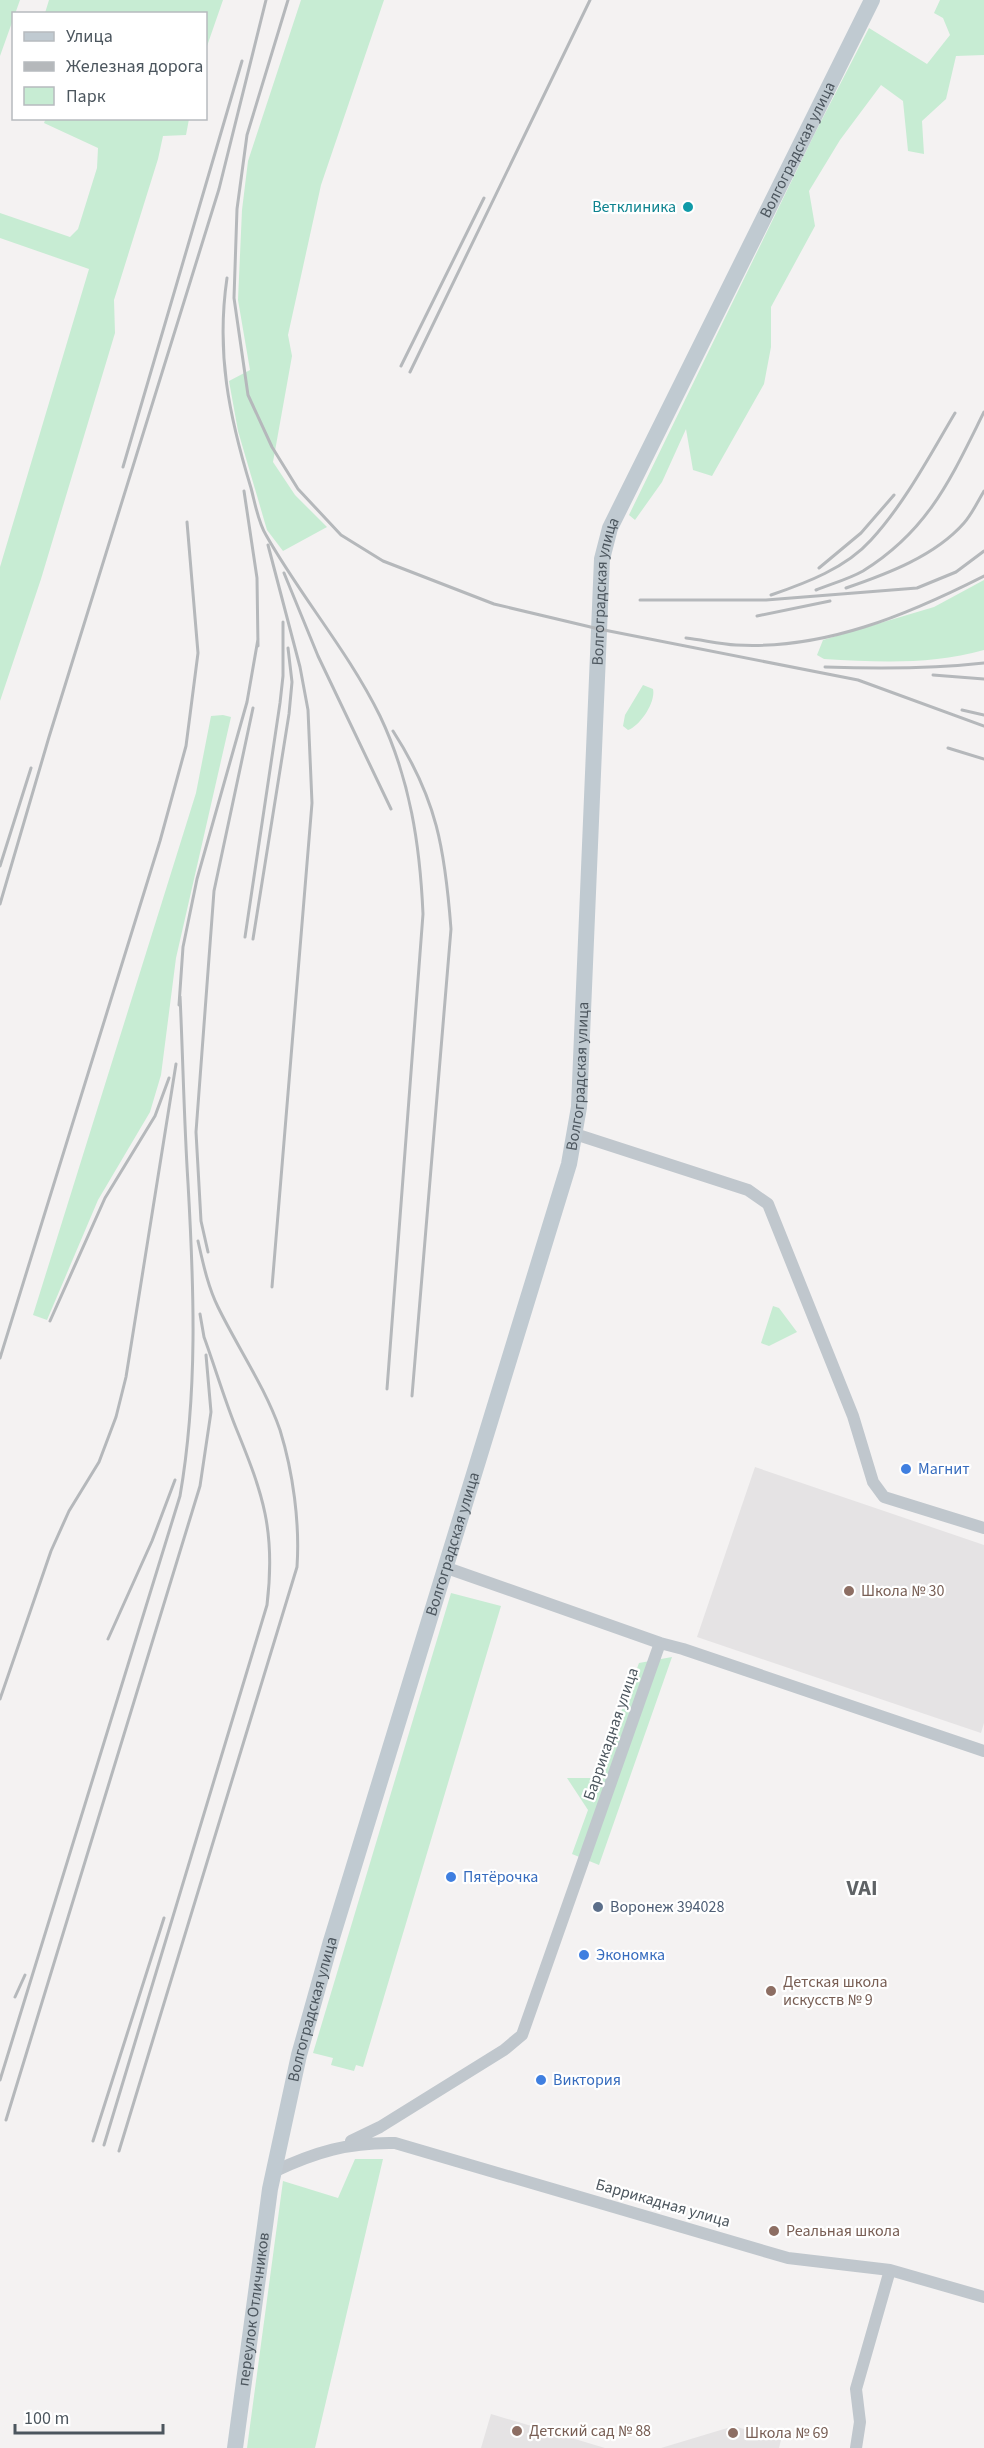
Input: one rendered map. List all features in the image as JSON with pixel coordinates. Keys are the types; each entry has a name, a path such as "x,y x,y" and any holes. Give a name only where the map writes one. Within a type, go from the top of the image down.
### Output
{"main road":[{"name":"Волгоградская улица","path":"273,2172 299,2055 331,1941 569,1164 579,1095 602,559 609,528 872,0"},
{"name":"переулок Отличников","path":"235,2448 273,2172"}],"street":[{"path":"575,1134 748,1190 768,1204 853,1416 873,1482 884,1497 984,1528"},
{"path":"447,1568 660,1644 683,1649 984,1752"},
{"name":"Баррикадная улица","path":"273,2172 333,2149 380,2127 479,2066 522,2036 660,1644"},
{"name":"Баррикадная улица","path":"333,2149 361,2142 395,2143 788,2258 890,2270 984,2297"},
{"path":"856,2448 860,2422 856,2389 890,2270"}],"shaded area":[{"name":"Школа № 30","path":"755,1467 984,1545 984,1723 981,1733 697,1637"},
{"name":"Детский сад № 88","path":"491,2414 605,2448 481,2448"},
{"name":"Школа № 69","path":"734,2426 781,2440 779,2448 661,2448"}],"green space":[{"path":"0,0 20,0 16,12 12,12 12,22 0,56"},
{"path":"49,0 223,0 207,46 207,12 45,12"},
{"path":"301,0 384,0 321,185 288,335 292,356 273,462 295,495 327,527 283,551 267,530 238,431 229,381 250,370 238,300 242,210 248,161"},
{"path":"940,0 984,0 984,55 956,56 946,99 922,121 924,154 908,151 903,101 881,85 840,140 809,191 815,226 771,307 771,347 764,384 712,476 693,470 686,429 662,482 635,520 629,515 814,135 869,28 927,64 950,35 943,18 934,13"},
{"path":"45,120 189,120 186,135 163,136 114,300 115,333 41,579 0,701 0,567 89,269 0,238 0,213 70,237 78,229 97,168 98,148 44,123"},
{"path":"984,580 984,650 944,658 904,661 824,659 817,655 823,640 934,607"},
{"path":"643,685 653,689 650,707 642,719 628,730 623,726 625,715"},
{"path":"211,716 231,717 176,958 161,1075 150,1112 98,1200 47,1320 33,1315 196,793"},
{"path":"773,1306 779,1308 797,1332 769,1346 761,1343"},
{"path":"451,1593 501,1606 363,2067 356,2065 354,2071 331,2065 333,2058 313,2053"},
{"path":"672,1657 599,1865 572,1854 588,1810 567,1778 597,1778 639,1663"},
{"path":"355,2159 383,2159 315,2448 247,2448 283,2181 338,2198"}],"railway":[{"path":"0,904 49,737 219,189 266,0"},
{"path":"288,0 247,135 237,209 234,298 248,395 272,447 298,489 341,535 383,561 494,604 599,629 858,680 984,726"},
{"path":"410,372 590,0"},
{"path":"123,467 242,61"},
{"path":"401,366 484,198"},
{"path":"227,278 223,332 227,384 236,435 263,530 354,669 380,716 399,764 416,838 423,914 387,1389"},
{"path":"816,590 863,571 886,555 922,520 949,481 984,412"},
{"path":"771,595 838,567 861,550 883,526 906,495 955,413"},
{"path":"244,491 257,578 258,646"},
{"path":"846,588 910,563 939,545 964,523 984,491"},
{"path":"819,568 861,533 894,495"},
{"path":"0,1358 160,841 186,746 198,653 187,522"},
{"path":"268,545 300,667 308,710 312,803 272,1287"},
{"path":"640,600 766,600 917,588 956,572 984,551"},
{"path":"284,573 318,656 391,809"},
{"path":"686,638 730,644 769,645 833,636 895,616 984,576"},
{"path":"757,616 830,601"},
{"path":"245,937 280,703 283,676 283,622"},
{"path":"179,1005 183,947 197,879 247,702 258,639"},
{"path":"253,939 289,714 292,682 288,648"},
{"path":"825,667 905,668 984,663"},
{"path":"933,675 984,679"},
{"path":"208,1252 201,1221 196,1132 214,891 253,708"},
{"path":"962,710 984,715"},
{"path":"393,731 420,780 436,826 446,874 451,929 412,1396"},
{"path":"948,748 984,759"},
{"path":"0,866 31,768"},
{"path":"0,2080 180,1496 190,1418 193,1340 192,1262 180,996"},
{"path":"0,1699 51,1551 69,1511 99,1462 116,1417 126,1377 176,1064"},
{"path":"50,1321 105,1198 155,1116 169,1078"},
{"path":"119,2151 297,1567 294,1498 289,1463 280,1430 267,1398 214,1299 198,1241"},
{"path":"104,2145 267,1605 270,1555 265,1514 254,1473 227,1405 204,1337 200,1314"},
{"path":"6,2120 200,1486 211,1412 206,1355"},
{"path":"108,1639 152,1541 175,1480"},
{"path":"93,2141 164,1918"},
{"path":"15,1997 25,1975"}],"place":[{"name":"Ветклиника","path":"688,207"},
{"name":"Магнит","path":"906,1469"},
{"name":"Школа № 30","path":"849,1591"},
{"name":"Пятёрочка","path":"451,1877"},
{"name":"Воронеж 394028","path":"598,1907"},
{"name":"Экономка","path":"584,1955"},
{"name":"Детская школа искусств № 9","path":"771,1991"},
{"name":"Виктория","path":"541,2080"},
{"name":"Реальная школа","path":"774,2231"},
{"name":"Детский сад № 88","path":"517,2431"},
{"name":"Школа № 69","path":"733,2433"}],"district":[{"name":"VAI","path":"862,1888"}]}
